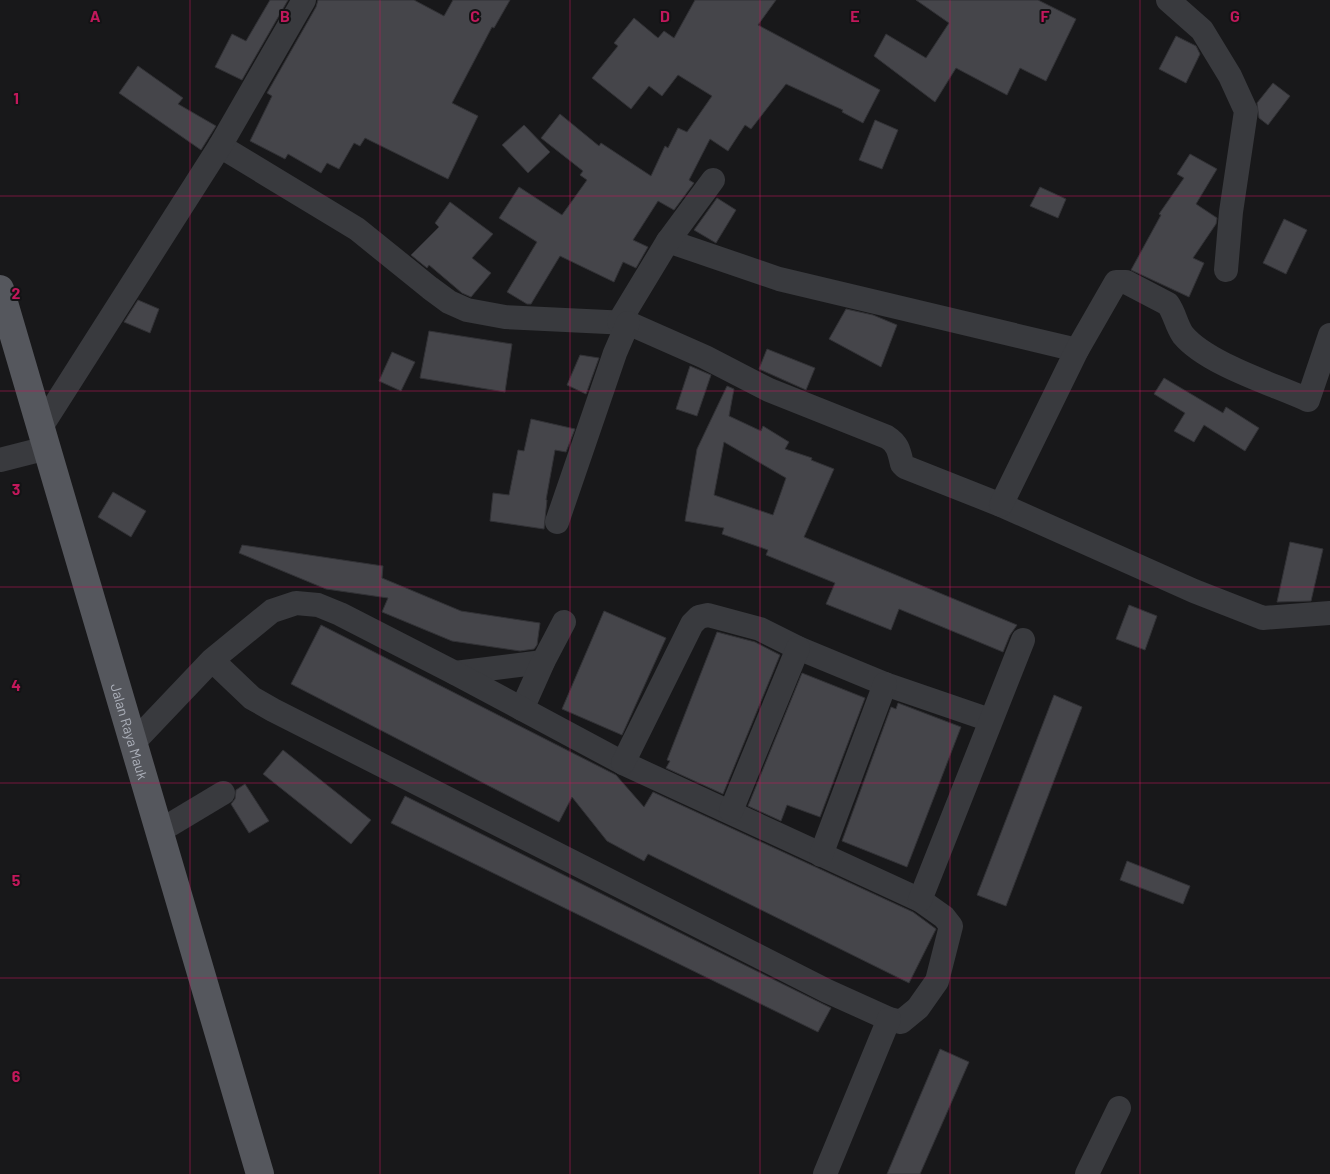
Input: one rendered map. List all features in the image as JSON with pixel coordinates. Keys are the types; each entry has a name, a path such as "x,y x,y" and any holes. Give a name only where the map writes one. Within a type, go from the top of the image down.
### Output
{"main road":[{"name":"Jalan Raya Mauk","path":"0,288 135,741 158,832 260,1174"}],"street":[{"path":"0,460 44,437 220,146 304,0"},
{"path":"1168,0 1202,30 1230,76 1246,111 1231,212 1226,270"},
{"path":"220,146 357,229 437,292 467,310 505,317 624,322 705,357 769,390 887,437 895,442 900,451 902,464 905,467 1001,505 1167,579 1263,618 1330,613"},
{"path":"558,522 624,322 668,241 713,180"},
{"path":"668,241 779,279 1077,350"},
{"path":"1001,505 1077,350 1116,282 1120,281 1168,304 1181,332 1192,344 1209,356 1308,400 1330,335"},
{"path":"135,741 212,660 272,611 284,605 308,603 340,614 623,763 731,811 920,900 948,920 951,926 939,976 927,997 901,1022 889,1019 827,991 273,710 252,698 212,660"},
{"path":"623,763 692,624 699,617 712,616 760,629 798,648 885,684 990,720"},
{"path":"522,709 543,662 564,622"},
{"path":"920,900 1023,640"},
{"path":"731,811 798,648"},
{"path":"455,673 543,662"},
{"path":"821,855 885,684"},
{"path":"158,832 223,793"},
{"path":"825,1174 889,1019"},
{"path":"1087,1174 1119,1108"}],"building":[{"path":"270,0 288,0 242,80 215,67 232,34 246,41"},
{"path":"318,0 414,0 444,16 453,0 510,0 494,28 492,27 452,103 478,116 448,179 365,138 360,146 354,143 339,169 327,163 321,173 288,154 285,159 250,141 272,96 267,93 316,7"},
{"path":"695,0 776,0 758,25 880,90 863,123 842,112 843,110 786,84 751,129 745,125 728,151 710,139 689,180 694,183 674,210 658,201 633,240 648,247 636,268 623,262 614,282 560,256 531,304 527,304 507,292 537,242 499,218 519,187 562,215 587,180 580,175 583,171 541,138 560,114 599,146 601,143 651,176 665,146 668,148 678,128 687,132 712,96 678,75 662,96 649,86 631,109 592,78 618,46 614,43 634,18 658,38 664,31 674,38"},
{"path":"916,0 1038,0 1076,19 1046,81 1020,68 1007,95 956,68 935,102 874,56 886,34 926,58 949,23"},
{"path":"1176,36 1196,46 1200,54 1186,83 1159,69"},
{"path":"138,66 183,98 178,104 216,126 201,150 119,93"},
{"path":"1273,83 1290,96 1268,125 1259,118 1257,103"},
{"path":"875,120 898,130 882,169 859,160"},
{"path":"524,125 550,152 528,173 502,145"},
{"path":"1190,154 1217,169 1196,204 1217,218 1216,224 1193,258 1204,263 1189,297 1131,270 1161,215 1159,214 1184,178 1177,174"},
{"path":"1040,187 1066,199 1058,218 1030,206"},
{"path":"717,198 736,210 716,243 694,230"},
{"path":"450,202 493,234 472,258 491,273 471,297 462,293 429,265 427,268 411,255 439,227 435,223"},
{"path":"1284,219 1307,230 1286,274 1263,263"},
{"path":"138,300 159,309 150,333 124,322"},
{"path":"846,309 873,315 897,325 881,367 829,339"},
{"path":"429,331 512,344 505,392 420,378"},
{"path":"767,349 815,368 806,390 759,369"},
{"path":"392,352 415,362 401,391 379,381"},
{"path":"580,355 599,358 586,394 567,385"},
{"path":"690,366 711,375 697,416 676,409"},
{"path":"1164,378 1223,413 1226,407 1259,428 1245,451 1204,425 1194,442 1174,431 1185,413 1154,394"},
{"path":"727,386 734,389 729,416 761,431 763,426 789,442 785,449 812,458 811,460 834,469 804,537 1017,625 1010,635 1003,652 899,609 891,630 826,604 835,583 766,555 768,550 722,534 724,528 685,521 697,449","holes":["724,442 786,478 773,515 714,495"]},
{"path":"531,419 575,429 566,452 555,450 546,500 544,529 490,521 493,493 509,495 518,450 524,451"},
{"path":"113,492 146,511 131,537 98,517"},
{"path":"1290,542 1323,549 1311,601 1277,602"},
{"path":"242,545 383,566 382,578 461,611 540,623 537,645 534,649 520,651 452,641 382,612 388,598 326,589 239,553"},
{"path":"1129,605 1157,616 1145,650 1116,639"},
{"path":"604,611 666,638 622,735 562,709"},
{"path":"321,625 616,775 644,807 653,792 913,912 936,929 909,983 648,854 644,861 607,841 572,797 559,822 291,684"},
{"path":"717,632 755,642 780,655 723,794 666,768 670,761 667,760"},
{"path":"802,673 865,698 820,817 787,805 781,821 748,806"},
{"path":"1054,695 1082,707 1006,906 977,895"},
{"path":"898,703 961,727 907,867 842,841 891,707 896,709"},
{"path":"283,750 371,820 351,844 263,774"},
{"path":"245,784 269,821 249,833 231,804 235,799 236,790"},
{"path":"405,796 831,1008 818,1032 391,823"},
{"path":"1127,861 1190,886 1183,904 1120,880"},
{"path":"940,1049 969,1062 920,1174 887,1174"}]}
